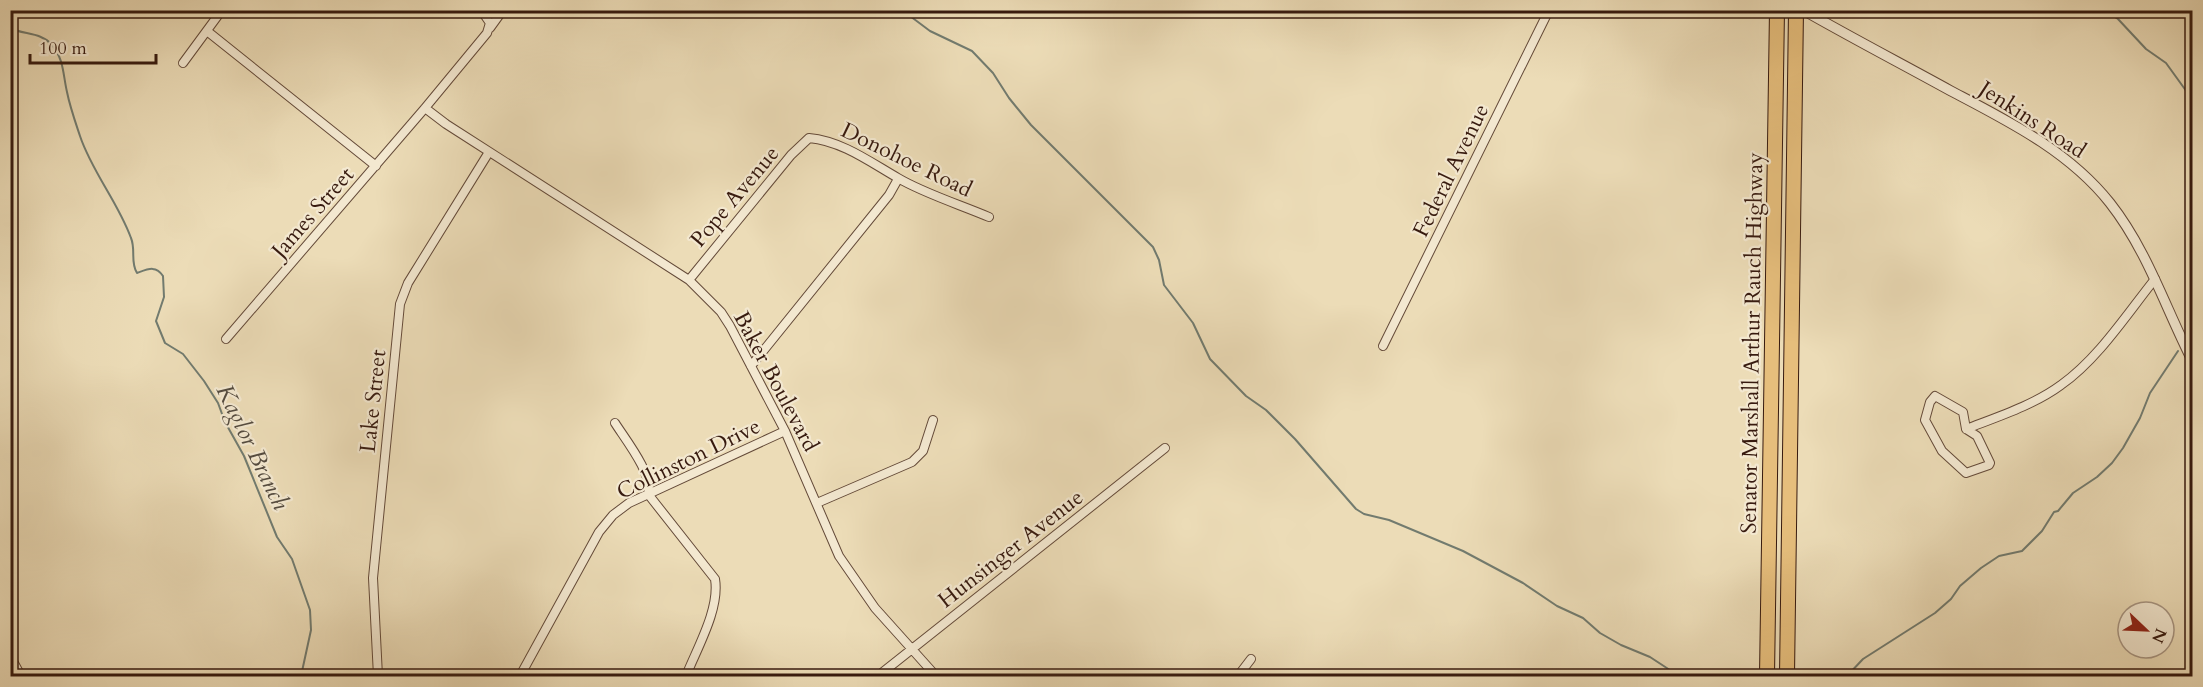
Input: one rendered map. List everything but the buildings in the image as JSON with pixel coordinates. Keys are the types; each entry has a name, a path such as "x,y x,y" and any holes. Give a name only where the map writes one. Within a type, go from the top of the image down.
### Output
{"highway":[{"name":"Senator Marshall Arthur Rauch Highway","path":"1767,676 1777,10"},
{"name":"Senator Marshall Arthur Rauch Highway","path":"1787,676 1796,10"}],"street":[{"path":"183,63 222,10"},
{"path":"481,10 490,28"},
{"name":"James Street","path":"226,339 425,108 503,10"},
{"name":"Federal Avenue","path":"1383,346 1549,10"},
{"name":"Jenkins Road","path":"1803,10 2014,125 2061,156 2084,175 2109,201 2136,241 2193,360"},
{"path":"207,31 376,166"},
{"name":"Baker Boulevard","path":"425,108 489,152 689,280 721,312 785,431 839,556 874,608 936,676"},
{"name":"Donohoe Road","path":"809,138 824,139 880,166 898,179 988,217"},
{"name":"Pope Avenue","path":"689,280 791,155 809,138"},
{"name":"Lake Street","path":"378,676 373,578 400,304 408,283 489,152"},
{"path":"752,366 889,195 898,179"},
{"path":"1965,429 2024,405 2062,385 2088,362 2155,279"},
{"path":"1935,396 1963,412 1965,429 1977,436 1990,463 1966,473 1942,451 1925,420 1930,402 1935,396"},
{"path":"818,503 912,462 922,451 929,437 933,420"},
{"path":"615,423 647,476 651,486 648,494 715,579 717,591 714,607 686,676"},
{"name":"Collinston Drive","path":"520,676 599,532 624,506 785,431"},
{"name":"Hunsinger Avenue","path":"878,676 1165,448"},
{"path":"10,656 21,676"},
{"path":"1238,676 1251,659"}],"waterway":[{"path":"902,10 930,31 972,51 993,73 1009,98 1031,125 1153,247 1159,260 1164,285 1193,323 1210,359 1246,396 1266,410 1295,439 1356,509 1364,514 1389,520 1463,551 1523,583 1557,606 1583,618 1600,633 1650,657 1679,676"},
{"path":"2104,10 2118,19 2146,49 2166,63 2192,99"},
{"name":"Kaglor Branch","path":"10,28 43,38 56,50 71,109 85,149 131,238 135,269 137,273 155,269 163,276 164,297 156,321 165,343 183,354 218,403 225,422 244,456 277,537 292,559 310,610 311,630 301,676"},
{"path":"2189,330 2192,312"},
{"path":"1847,676 1863,659 1935,613 1951,599 1960,586 1981,568 1999,556 2022,551 2042,531 2054,512 2058,511 2073,493 2097,477 2112,463 2140,418 2150,393 2178,351"}]}
